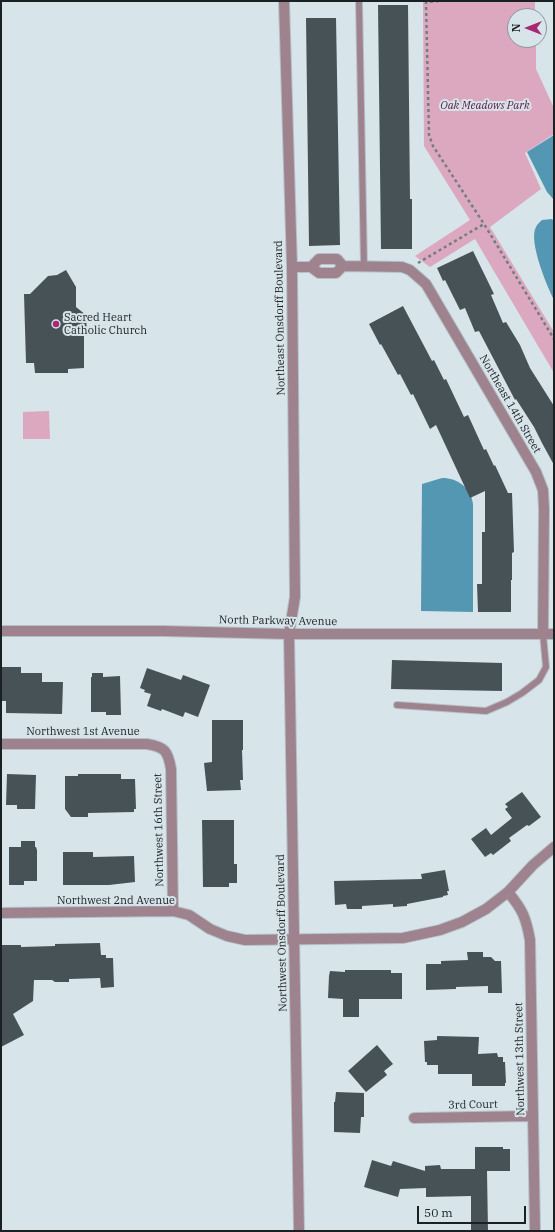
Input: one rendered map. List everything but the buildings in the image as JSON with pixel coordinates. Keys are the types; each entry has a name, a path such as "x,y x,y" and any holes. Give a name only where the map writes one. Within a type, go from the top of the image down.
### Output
{"street":[{"name":"Northeast Onsdorff Boulevard","path":"284,1 292,267 295,598 289,634"},
{"name":"Northeast 14th Street","path":"292,267 311,267 319,259 337,259 343,266 402,267 410,270 426,284 536,472 543,490 549,535 543,634"},
{"name":"North Parkway Avenue","path":"1,631 163,631 289,634 554,634"},
{"name":"Northwest Onsdorff Boulevard","path":"289,634 299,1231"},
{"name":"Northwest 1st Avenue","path":"1,744 147,744 165,750"},
{"name":"Northwest 16th Street","path":"165,750 169,758 171,769 173,910"},
{"name":"Northwest 2nd Avenue","path":"1,913 173,910 189,915 210,929 227,936 245,940 403,938 440,930 462,922 486,908 508,892 533,865 554,846"},
{"name":"Northwest 13th Street","path":"508,892 520,906 527,922 530,940 535,1231"},
{"name":"3rd Court","path":"414,1118 532,1116"}],"lane":[{"path":"358,1 364,266"},
{"path":"397,705 486,711 507,702 539,680 546,667 543,634"}],"path":[{"path":"439,1 426,2 429,135 433,146 484,224 554,338"},
{"path":"410,270 423,259 484,224"}],"green space":[{"name":"Oak Meadows Park","path":"423,1 535,1 535,8 507,8 507,48 536,48 536,69 554,108 554,134 525,153 541,189 490,227 554,332 554,373 475,239 430,267 415,256 470,220 424,146"},
{"path":"49,411 50,439 23,439 23,412"}],"water":[{"path":"554,135 554,200 547,192 527,152"},
{"path":"552,219 554,221 554,300 539,264 534,242 536,226 542,220"},
{"path":"442,478 448,478 463,485 470,493 472,498 473,612 421,611 422,484"}],"place":[{"name":"Sacred Heart Catholic Church","path":"56,324"}]}
